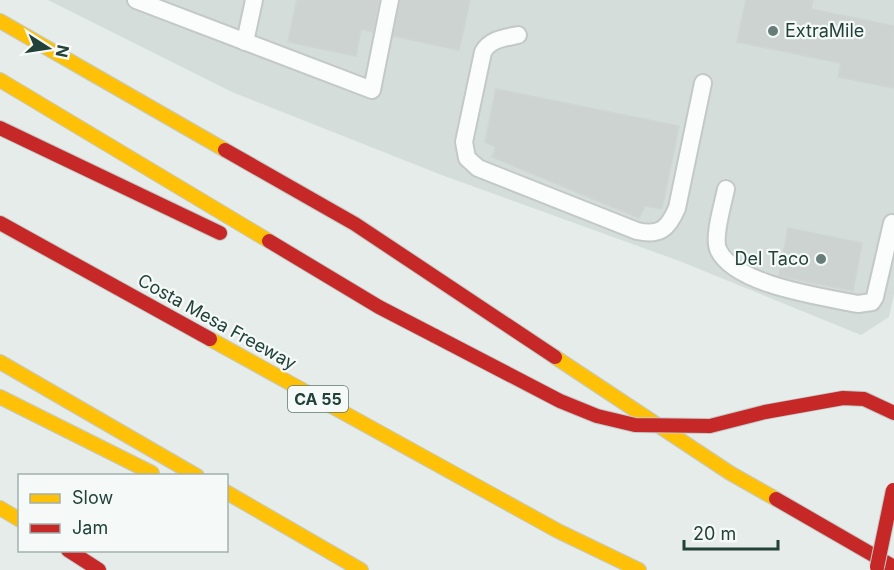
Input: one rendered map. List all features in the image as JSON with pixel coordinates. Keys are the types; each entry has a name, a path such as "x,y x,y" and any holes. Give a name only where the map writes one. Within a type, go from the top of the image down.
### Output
{"main road":[{"path":"0,21 355,224 730,473 894,567"},
{"path":"0,80 379,307"},
{"path":"0,128 227,236"},
{"name":"Costa Mesa Freeway","path":"0,223 558,531 639,570"},
{"path":"260,251 379,307 561,401 597,416 635,425 710,426 765,412 843,398 864,399 894,413"},
{"path":"0,362 194,474"},
{"path":"0,397 154,474"},
{"path":"877,567 893,490"},
{"path":"228,493 361,570"},
{"path":"0,508 18,519"},
{"path":"247,520 347,570"},
{"path":"71,552 99,570"}],"lane":[{"path":"136,0 372,90 390,0"},
{"path":"245,42 254,0"},
{"path":"518,35 492,42 483,52 464,142 467,158 478,168 637,231 649,234 661,231 671,222 677,208 703,83"},
{"path":"726,189 717,239 718,250 726,260 759,281 858,304 872,302 875,297 892,223"}],"shaded area":[{"path":"48,0 894,0 894,294 889,317 861,335 682,262 439,174 232,92"}],"building":[{"path":"297,0 379,0 373,32 361,29 356,56 288,42"},
{"path":"400,0 470,0 459,50 393,36"},
{"path":"746,0 813,0 811,9 894,26 894,88 838,77 841,63 737,42"},
{"path":"496,89 679,126 662,209 645,206 639,218 492,157 496,147 485,142"},
{"name":"Del Taco","path":"788,228 862,243 853,291 779,276"}],"traffic: slow":[{"path":"0,21 225,150"},
{"path":"0,80 269,241"},
{"path":"210,339 558,531 639,570"},
{"path":"555,357 730,473 776,499"},
{"path":"0,362 194,474"},
{"path":"0,397 152,473"},
{"path":"228,493 361,570"},
{"path":"0,508 18,519"}],"traffic: jam":[{"path":"0,128 220,233"},
{"path":"225,150 355,224 555,357"},
{"path":"0,223 210,339"},
{"path":"269,241 379,307 435,336"},
{"path":"435,336 560,401 597,416 635,425 710,426 765,412"},
{"path":"765,412 843,398 864,399 894,413"},
{"path":"877,567 893,490"},
{"path":"776,499 894,567"},
{"path":"71,552 99,570"}],"place":[{"name":"ExtraMile","path":"773,31"},
{"name":"Del Taco","path":"821,259"}]}
